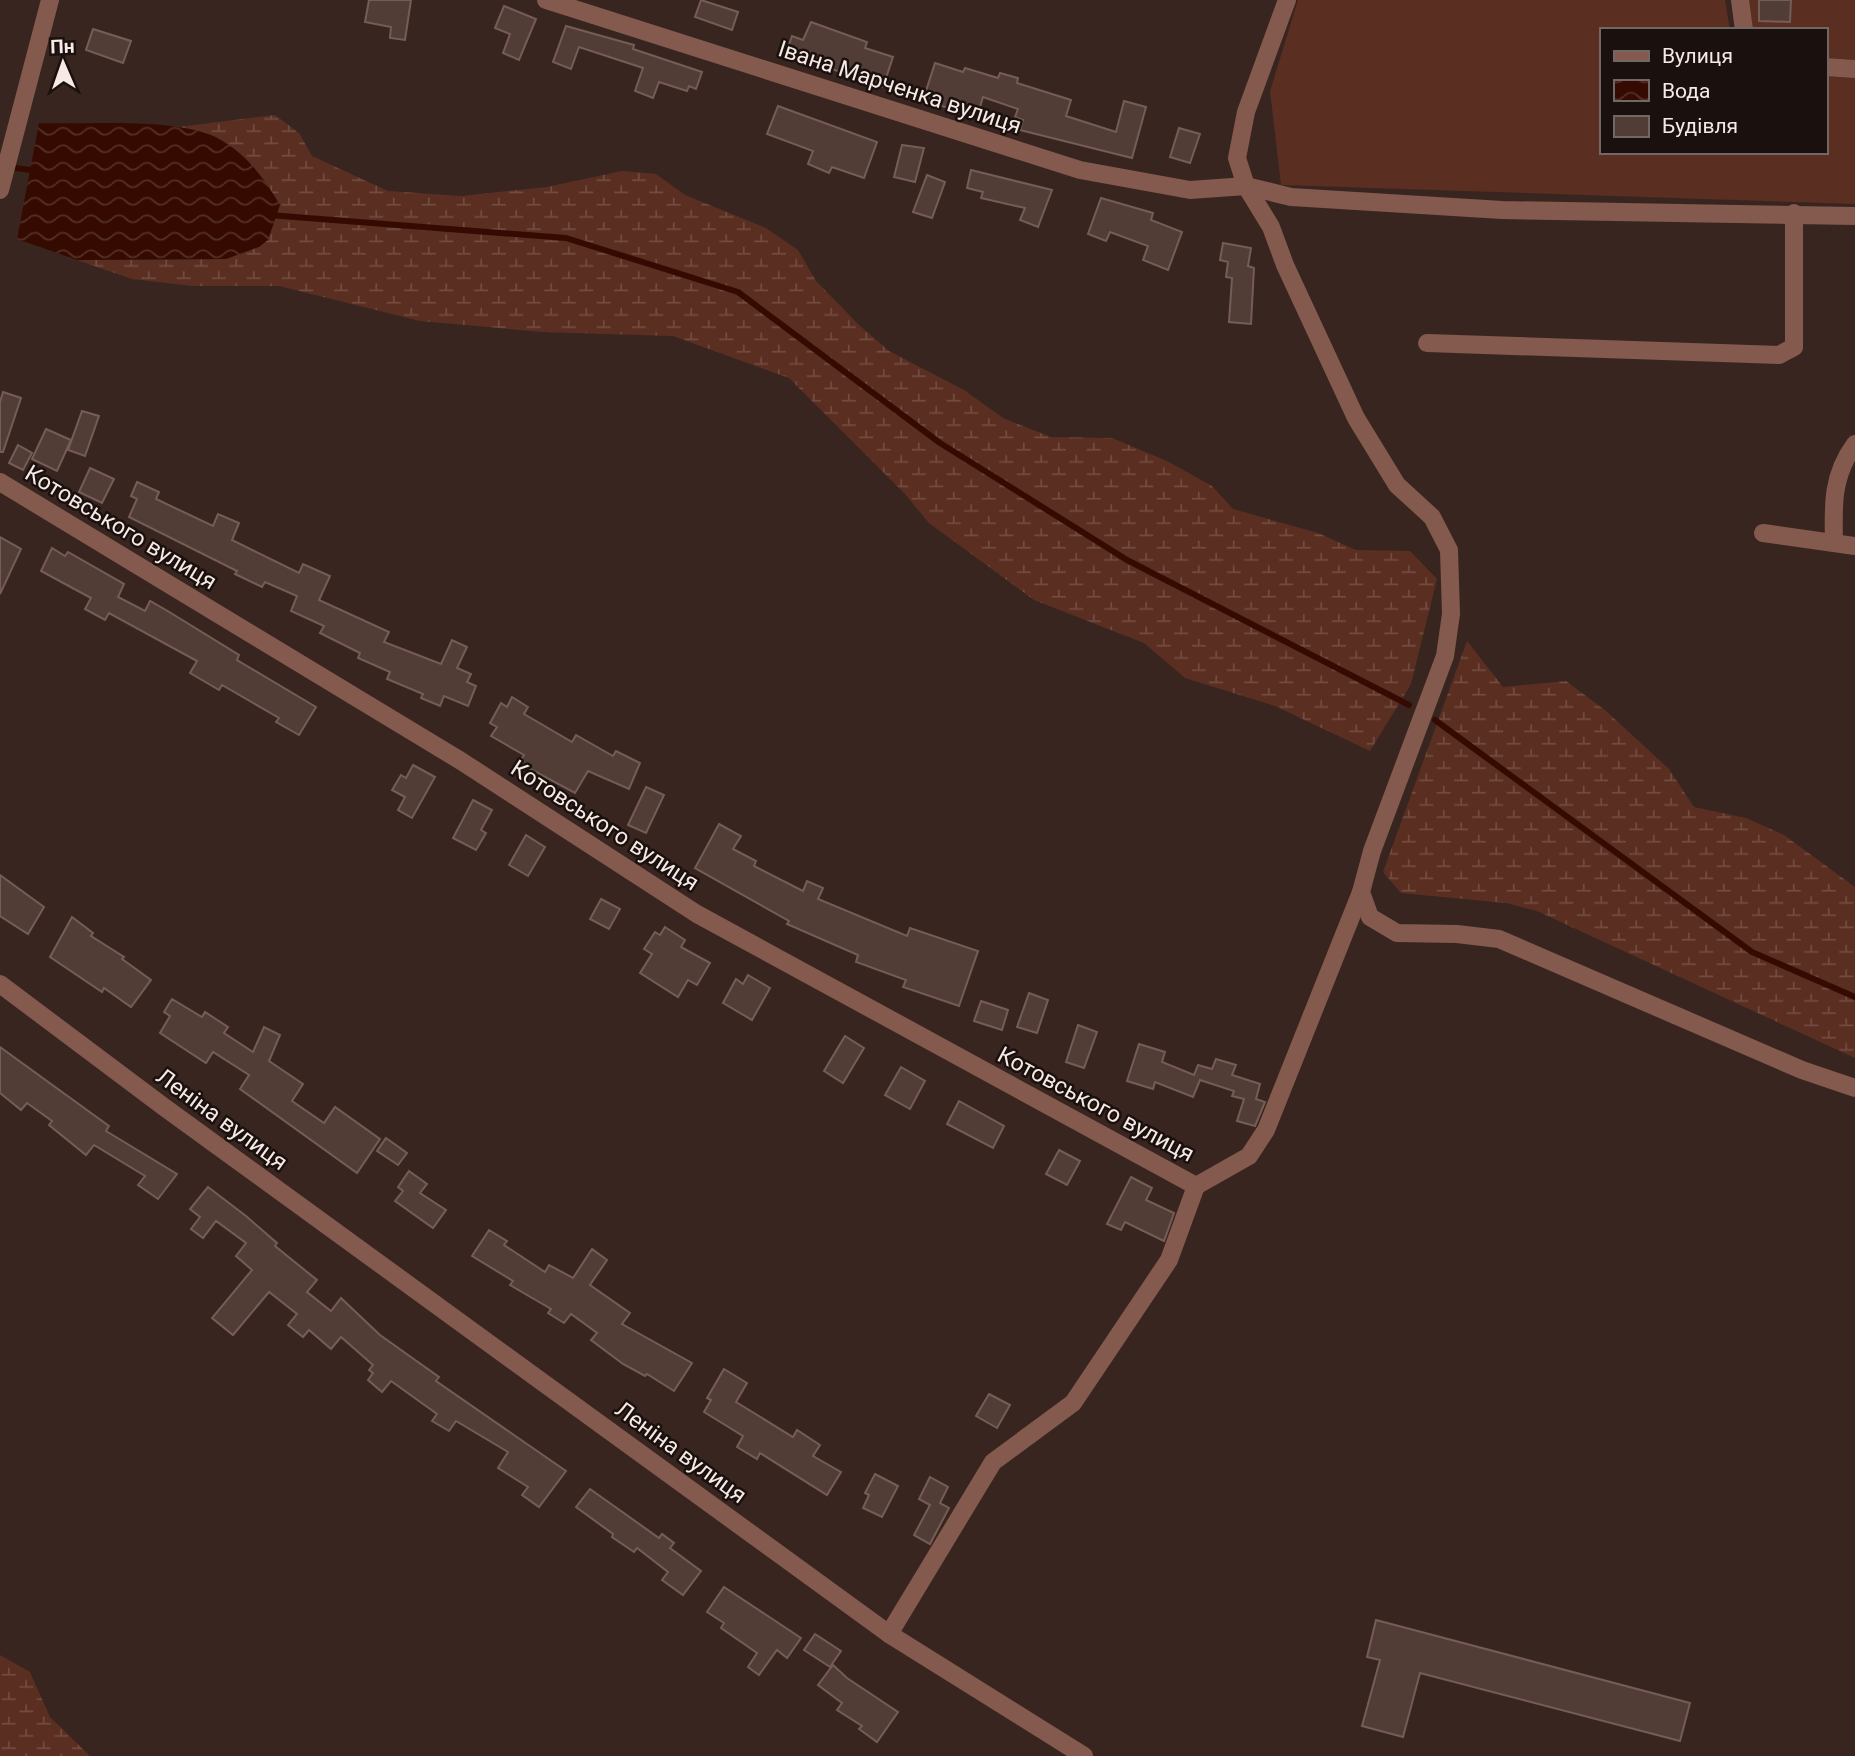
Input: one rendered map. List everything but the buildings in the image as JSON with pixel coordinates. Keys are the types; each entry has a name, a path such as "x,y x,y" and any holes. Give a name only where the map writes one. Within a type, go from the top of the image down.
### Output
{"street":[{"path":"1,187 50,0"},
{"name":"Івана Марченка вулиця","path":"545,0 1080,170 1190,190 1246,186 1291,197 1502,210 1855,216"},
{"path":"889,1634 993,1462 1073,1403 1169,1260 1196,1186 1249,1156 1266,1130 1360,892 1372,851 1445,656 1451,614 1448,550 1432,517 1397,485 1356,418 1285,265 1271,227 1246,186 1237,158 1246,112 1286,0"},
{"path":"1740,0 1744,28"},
{"path":"1827,67 1855,69"},
{"path":"1427,343 1779,355 1794,347 1794,213"},
{"path":"1834,543 1833,492 1842,461 1855,444"},
{"name":"Котовського вулиця","path":"0,482 461,761 697,914 1196,1186"},
{"path":"1763,533 1855,546"},
{"path":"1360,892 1370,917 1397,933 1457,934 1499,939 1802,1070 1855,1088"},
{"name":"Леніна вулиця","path":"0,984 175,1115 889,1634 1084,1756"}],"green space":[{"path":"1298,0 1725,0 1730,28 1600,28 1600,154 1827,154 1827,76 1855,78 1855,204 1281,185 1270,91"},
{"path":"1747,0 1855,0 1855,60 1827,58 1827,28 1752,28"},
{"path":"275,115 299,133 312,156 388,191 461,196 547,187 622,171 656,174 685,195 766,228 798,250 816,281 889,351 964,390 1003,418 1051,437 1112,438 1167,461 1212,486 1233,509 1318,533 1356,550 1410,551 1437,579 1411,684 1370,751 1275,706 1185,678 1144,643 1034,600 929,523 905,494 789,378 673,336 542,332 420,321 279,286 192,286 132,279 77,260 226,259 217,137 178,127"},
{"path":"1467,641 1503,687 1566,681 1605,710 1669,769 1694,807 1746,818 1784,835 1855,887 1855,1058 1537,911 1506,903 1401,893 1383,872"},
{"path":"0,1655 30,1672 50,1717 90,1756 0,1756"}],"water":[{"path":"39,123 131,123 179,127 217,138 237,151 253,167 280,205 268,240 259,247 226,259 77,260 17,239"}],"waterway":[{"path":"16,168 38,171"},
{"path":"269,215 566,238 738,292 940,443 1127,560 1409,705"},
{"path":"1435,720 1752,952 1855,997"}]}
